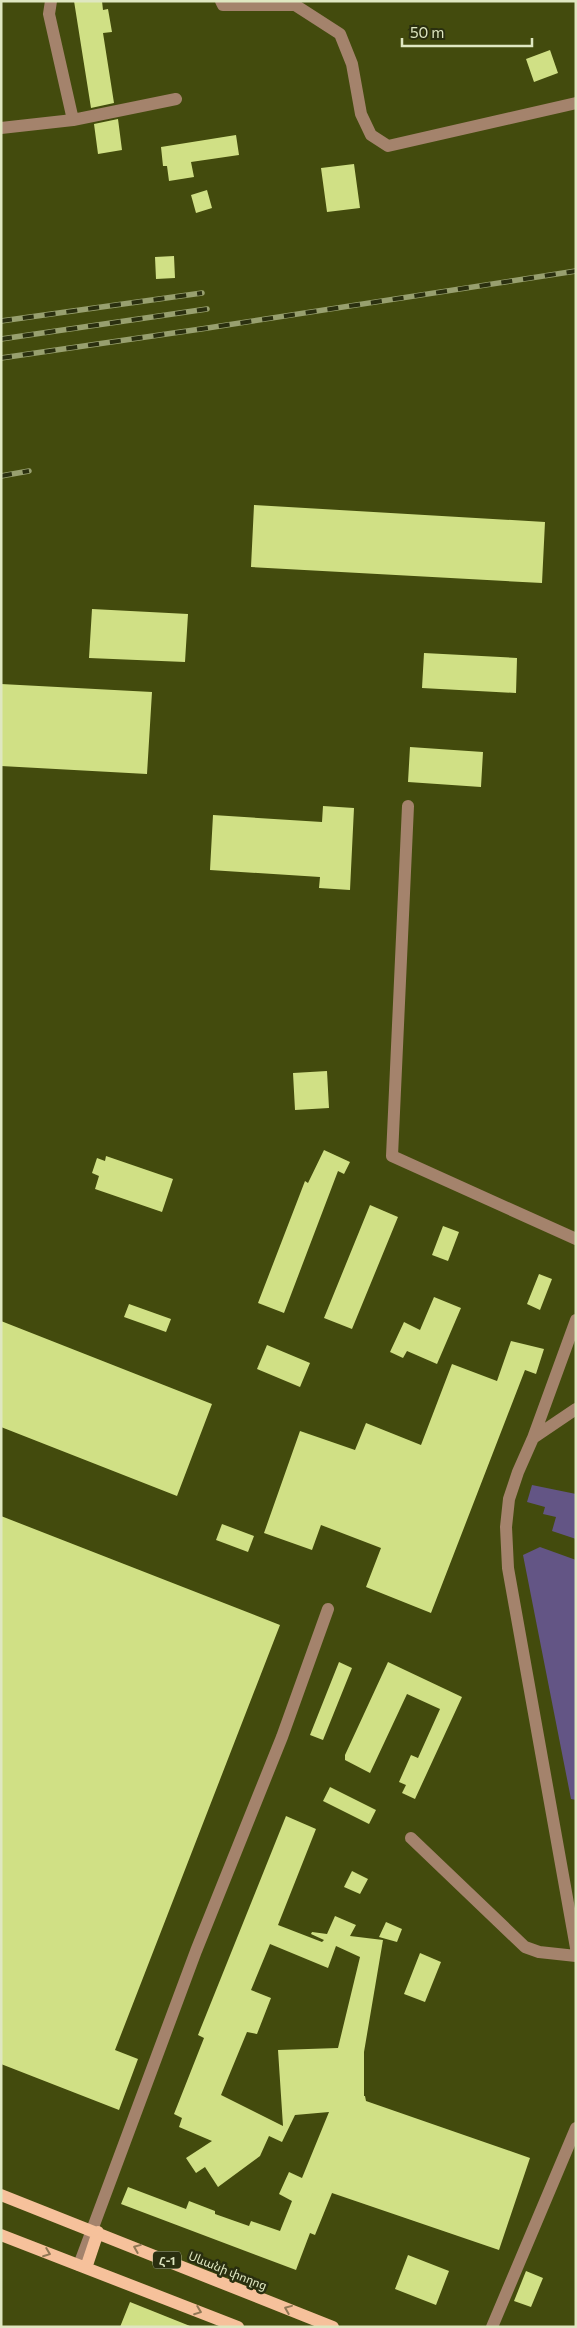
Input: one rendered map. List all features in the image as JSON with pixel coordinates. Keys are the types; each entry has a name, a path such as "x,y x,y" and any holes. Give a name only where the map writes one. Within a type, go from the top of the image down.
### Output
{"main road":[{"name":"Սևանի փողոց","path":"1,2195 333,2327"},
{"path":"1,2236 238,2327"}],"street":[{"path":"51,1 49,14 73,120"},
{"path":"221,1 223,5 261,3 294,5 340,34 352,64 361,114 372,135 388,146 576,103"},
{"path":"1,128 73,120 176,99"},
{"path":"408,806 392,1156 576,1238"},
{"path":"576,1320 509,1499 506,1528 508,1568 576,1948"},
{"path":"533,1438 576,1409"},
{"path":"83,2266 196,1950 282,1737 328,1609"},
{"path":"411,1838 525,1947 539,1952 576,1956"},
{"path":"492,2327 576,2128"}],"shaded area":[{"path":"532,1485 576,1494 576,1539 552,1531 556,1517 543,1514 545,1507 527,1502"},
{"path":"540,1547 576,1560 576,1800 571,1799 523,1555"}],"building":[{"path":"74,1 102,1 103,10 108,9 112,32 103,33 114,103 91,108"},
{"path":"550,50 558,73 534,82 526,59"},
{"path":"118,119 122,150 98,154 94,124"},
{"path":"236,135 239,155 191,162 194,177 169,181 167,166 163,166 161,147"},
{"path":"354,164 360,208 327,212 321,168"},
{"path":"207,190 212,208 196,213 191,195"},
{"path":"174,256 175,278 156,279 155,257"},
{"path":"254,505 545,522 542,583 251,567"},
{"path":"92,609 188,614 185,662 89,658"},
{"path":"424,653 517,658 516,693 422,688"},
{"path":"1,684 152,692 147,774 1,766"},
{"path":"410,747 483,752 481,787 408,782"},
{"path":"323,806 354,808 350,890 319,888 320,877 210,870 213,815 322,822"},
{"path":"327,1071 329,1108 295,1110 293,1073"},
{"path":"324,1150 350,1162 344,1174 338,1171 284,1313 258,1303 305,1181 308,1183"},
{"path":"106,1156 173,1179 162,1212 95,1189 99,1176 92,1173 97,1158 105,1161"},
{"path":"370,1205 398,1217 352,1329 324,1318"},
{"path":"443,1226 459,1232 448,1261 432,1255"},
{"path":"539,1274 552,1279 540,1310 527,1304"},
{"path":"434,1297 461,1308 437,1364 407,1351 403,1358 390,1352 404,1322 420,1330"},
{"path":"129,1304 171,1319 166,1332 124,1317"},
{"path":"1,1321 212,1404 177,1496 1,1427"},
{"path":"511,1341 544,1349 536,1374 525,1370 431,1613 366,1587 381,1548 321,1525 312,1550 264,1533 300,1431 355,1450 366,1423 421,1445 452,1364 497,1381"},
{"path":"267,1345 310,1363 300,1387 257,1369"},
{"path":"1,1516 280,1625 115,2050 138,2059 119,2110 1,2064"},
{"path":"222,1524 254,1536 248,1552 216,1540"},
{"path":"339,1662 352,1668 323,1740 310,1735"},
{"path":"388,1662 462,1697 415,1799 402,1793 406,1785 399,1782 411,1755 418,1758 440,1709 407,1694 370,1773 345,1760 345,1755"},
{"path":"330,1787 376,1810 369,1824 323,1801"},
{"path":"286,1816 316,1829 278,1925 322,1942 324,1940 311,1934 312,1932 327,1934 335,1916 356,1925 350,1936 383,1940 364,2052 364,2096 366,2101 530,2158 499,2250 332,2193 315,2235 310,2233 296,2270 121,2204 128,2187 186,2209 189,2201 215,2211 215,2214 249,2226 251,2221 280,2231 292,2201 279,2194 289,2172 302,2178 329,2112 295,2115 282,2142 269,2136 260,2156 218,2187 205,2167 196,2173 186,2158 212,2141 179,2127 182,2118 174,2114 204,2038 198,2035","holes":["270,1944 328,1968 336,1946 360,1957 338,2048 278,2050 283,2126 221,2095 247,2032 257,2034 271,1998 251,1990"]},
{"path":"352,1871 368,1879 360,1894 344,1887"},
{"path":"386,1922 402,1929 397,1942 379,1937"},
{"path":"420,1953 441,1962 425,2002 404,1994"},
{"path":"408,2255 449,2271 436,2305 395,2289"},
{"path":"526,2271 543,2278 531,2307 514,2301"},
{"path":"130,2302 190,2326 190,2327 120,2327"}],"railway":[{"path":"1,358 576,271"},
{"path":"1,321 202,293"},
{"path":"1,339 207,309"},
{"path":"1,476 29,471"}]}
